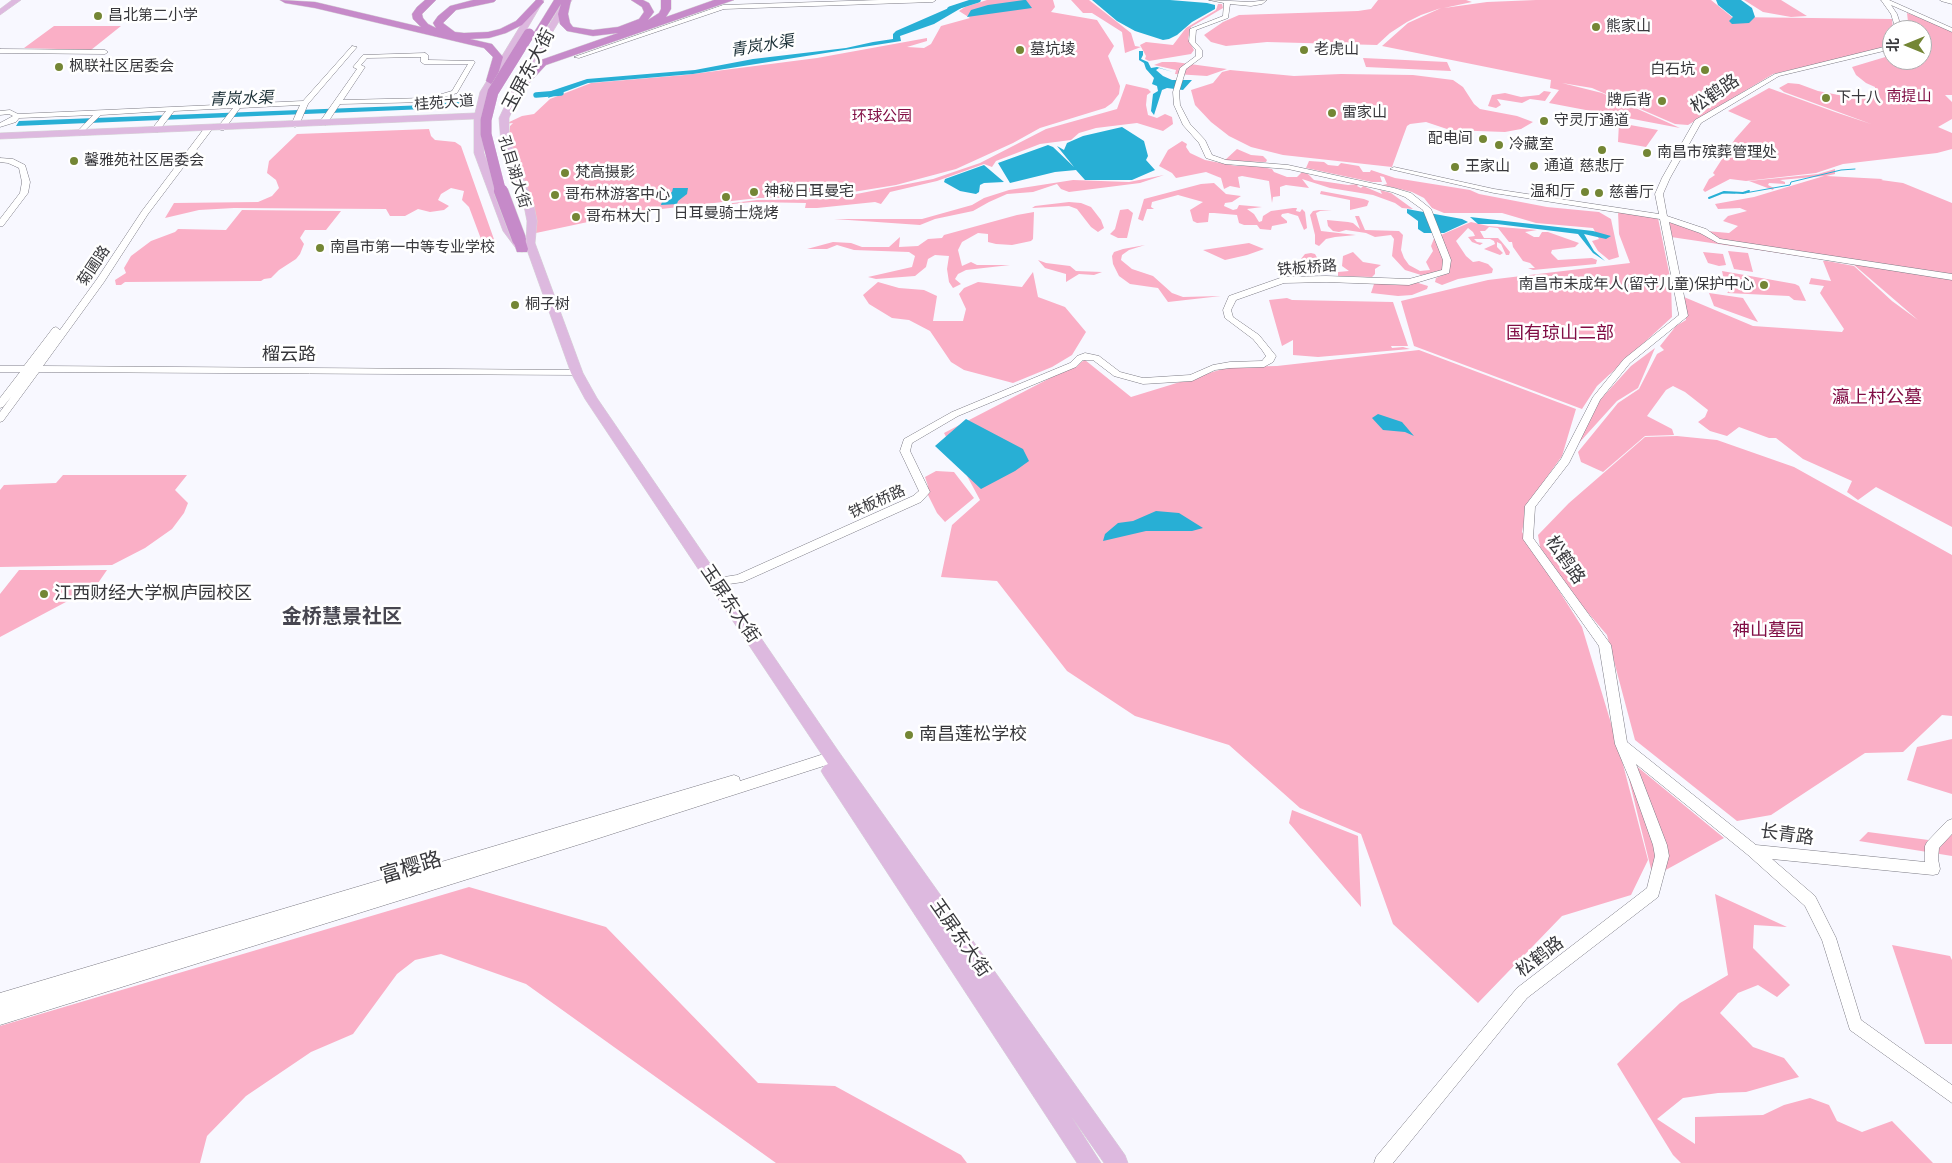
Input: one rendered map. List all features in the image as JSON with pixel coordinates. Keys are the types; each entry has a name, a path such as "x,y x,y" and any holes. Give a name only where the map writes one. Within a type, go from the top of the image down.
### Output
{"highway":[{"path":"431,0 420,8 417,14 418,19 433,30 454,37"},
{"path":"491,0 454,8 446,13 438,23 441,28 453,35 476,36 502,31 519,23 553,1 563,14 566,25 593,33 620,30 642,21 649,12 646,6 636,0"},
{"path":"627,33 662,16 666,9 666,0"},
{"path":"516,91 542,63 729,0"},
{"path":"289,1 488,46 498,57 491,81"},
{"name":"孔目湖大街","path":"525,242 498,184 486,134 486,120 493,92 534,34 553,1"}],"main road":[{"path":"0,6 8,0"},
{"path":"0,13 17,0"},
{"name":"玉屏东大街","path":"553,1 491,81 478,118 479,153 508,231 525,242 585,401 826,756 1117,1163"},
{"name":"玉屏东大街","path":"525,242 532,221 529,206 506,144 504,118 528,66 553,1"},
{"name":"桂苑大道","path":"0,140 478,118"},
{"name":"桂苑大道","path":"0,136 83,129 158,127 204,131 224,124 297,121 323,124 504,118"},
{"name":"玉屏东大街","path":"573,372 715,582 1090,1163"}],"street":[{"path":"577,57 723,7 933,0"},
{"path":"1212,0 1251,4 1260,3 1264,0"},
{"path":"1884,0 1952,30"},
{"path":"1884,0 1896,20"},
{"path":"1944,0 1952,2"},
{"name":"铁板桥路","path":"715,582 739,579 917,499 925,492 905,451 908,441 955,414 1072,365 1080,358 1085,356 1096,358 1117,374 1143,381 1192,378 1213,368 1230,365 1264,364 1272,356 1266,348 1256,337 1229,318 1227,310 1232,298 1283,280 1326,279 1409,282 1446,271 1447,260 1427,210 1408,195 1394,190 1288,167 1225,162 1209,156 1202,142 1184,121 1177,105 1176,92 1183,68 1199,57 1199,50 1192,42 1193,29 1226,17 1227,2"},
{"path":"297,121 304,105 354,47"},
{"name":"松鹤路","path":"1382,1163 1522,993 1654,892 1662,856 1660,845 1637,780 1621,744 1605,645 1528,539 1530,506 1565,461 1596,399 1627,361 1684,316 1659,194 1669,171 1698,122 1777,75 1882,49"},
{"path":"0,51 105,52"},
{"path":"323,124 332,111 338,102 362,67 356,67 365,56 425,55 424,62 472,62 454,92 448,95 428,100 338,102"},
{"path":"0,114 10,112 17,116 97,114 304,105"},
{"path":"224,124 237,108"},
{"path":"158,127 170,111"},
{"path":"83,129 97,114"},
{"path":"0,125 14,120 17,116"},
{"name":"菊圃路","path":"0,405 33,368 101,280 204,131"},
{"path":"0,160 10,161 22,167 26,182 24,193 0,223"},
{"path":"1394,169 1494,191 1663,217 1703,231 1718,241 1952,277"},
{"name":"榴云路","path":"0,365 33,368"},
{"name":"菊圃路","path":"0,419 33,368"},
{"name":"榴云路","path":"0,369 573,372"},
{"name":"长青路","path":"1621,744 1753,852 1933,869 1931,859 1932,846 1952,826"},
{"name":"富樱路","path":"0,1001 826,756"},
{"name":"富樱路","path":"0,1017 826,756"},
{"path":"1753,852 1810,901 1828,938 1855,1025 1952,1095"}],"green space":[{"name":"环球公园","path":"987,0 1053,0 1055,7 1051,12 1097,20 1114,46 1108,56 1120,86 1119,94 1105,108 1040,128 1013,143 956,169 896,185 822,197 758,198 635,212 536,233 536,220 507,136 513,123 505,124 522,116 534,114 550,99 591,83 685,75 817,58 927,38 927,41 907,47 924,48 931,44 941,26 970,18 959,11 965,7"},
{"path":"1071,0 1089,0 1131,33 1135,46 1141,47 1125,53 1122,32 1092,13 1083,13"},
{"path":"1378,0 1466,0 1472,2 1444,8 1487,2 1536,0 1711,0 1732,17 1892,20 1882,20 1882,49 1773,74 1688,125 1675,124 1592,88 1562,83 1602,93 1680,128 1549,103 1559,90 1550,88 1551,80 1382,46 1408,23 1441,8 1407,22 1390,33 1377,45 1267,42 1226,46 1211,42 1204,35 1223,22 1239,15 1371,9"},
{"path":"1744,0 1781,0 1807,16 1791,17 1763,12"},
{"path":"1218,4 1222,4 1223,8 1191,27 1188,39 1194,50 1191,54 1149,61 1145,59 1146,56 1140,45 1146,42 1173,45 1186,28 1216,10"},
{"path":"1907,13 1928,20 1908,20"},
{"name":"南提山","path":"1932,21 1952,28 1952,95 1945,95 1952,102 1952,119 1938,127 1952,133 1952,149 1937,153 1843,164 1816,173 1746,181 1730,179 1705,192 1703,190 1709,179 1715,175 1713,173 1735,139 1751,121 1728,111 1769,88 1871,124 1784,92 1779,88 1788,83 1799,84 1818,91 1849,97 1865,95 1875,90 1875,87 1856,75 1852,67 1882,58 1882,70 1932,70"},
{"path":"54,26 121,26 91,50 24,48"},
{"path":"1363,58 1447,62 1451,71 1366,67"},
{"path":"1162,62 1227,69 1207,76 1175,74 1176,70 1154,65"},
{"path":"1230,70 1294,76 1341,74 1413,75 1453,80 1463,87 1474,104 1480,109 1517,116 1533,122 1521,129 1505,132 1450,130 1426,122 1410,124 1407,126 1392,167 1283,155 1251,147 1229,136 1211,122 1195,105 1191,90 1213,83 1222,72"},
{"path":"1126,84 1148,89 1151,92 1147,95 1148,115 1157,118 1165,114 1172,117 1173,124 1163,131 1137,123 1096,128 1079,133 1071,140 1040,144 996,161 992,167 984,164 937,181 890,192 881,204 875,202 805,208 806,203 752,202 685,209 757,200 831,199 933,179 980,163 1046,129 1117,109"},
{"path":"1544,91 1551,92 1545,101 1530,99 1522,103 1497,99 1501,105 1496,108 1488,106 1492,95 1505,93 1521,97 1539,95"},
{"path":"1619,123 1658,130 1646,147 1618,142"},
{"path":"429,129 431,136 435,140 455,142 461,146 496,245 484,247 469,207 462,200 464,191 451,188 441,194 438,200 449,206 444,210 430,212 418,209 405,216 390,216 386,209 234,208 199,210 165,218 174,203 258,202 272,196 279,188 276,180 267,173 269,161 297,134"},
{"path":"1182,141 1187,144 1186,147 1190,153 1205,160 1236,166 1252,165 1272,169 1274,172 1287,177 1297,177 1302,172 1308,174 1314,180 1348,185 1359,184 1357,186 1361,188 1363,186 1382,194 1380,190 1391,193 1413,209 1402,208 1395,203 1373,195 1330,188 1302,179 1309,188 1286,185 1280,187 1280,196 1273,197 1272,203 1269,181 1242,176 1238,177 1240,188 1230,186 1224,189 1221,178 1206,172 1176,178 1172,173 1159,166 1168,150"},
{"path":"1237,149 1251,155 1263,156 1267,160 1266,162 1224,161"},
{"path":"1309,161 1324,162 1328,165 1338,166 1341,163 1359,166 1363,172 1370,172 1371,170 1395,178 1470,190 1479,194 1547,207 1599,212 1611,219 1619,257 1609,260 1598,251 1592,241 1599,239 1593,228 1536,223 1502,213 1444,213 1432,208 1424,198 1412,192 1383,185 1387,184 1384,177 1380,176 1382,182 1372,182 1306,168"},
{"name":"瀛上村公墓","path":"1835,169 1835,174 1826,176 1883,179 1881,180 1903,183 1952,203 1952,527 1876,487 1858,500 1847,492 1852,481 1803,459 1776,438 1769,438 1739,427 1727,436 1710,431 1698,422 1705,417 1708,410 1685,392 1673,386 1666,390 1647,416 1672,429 1674,435 1645,436 1603,472 1581,462 1578,452 1618,403 1639,389 1657,354 1664,350 1660,346 1676,326 1686,320 1684,297 1753,326 1842,332 1844,329 1820,293 1824,286 1809,284 1811,278 1831,281 1823,261 1827,261 1854,266 1892,301 1918,320 1853,264 1671,237 1666,217 1721,239 1706,231 1729,233 1738,226 1723,221 1728,216 1747,211 1740,208 1718,209 1715,204 1754,197 1824,176 1780,180 1785,182 1785,184 1769,183 1768,185 1774,188 1773,190 1749,181 1818,174"},
{"path":"1164,175 1140,183 1069,192 1061,189 1057,184 1033,192 1007,194 973,211 935,219 920,225 834,219 922,219 972,205 984,198 1009,190 1073,180 1129,182"},
{"path":"1214,183 1226,194 1241,196 1232,202 1225,203 1224,206 1233,210 1237,209 1239,205 1262,207 1247,209 1254,214 1259,222 1262,221 1263,216 1271,211 1297,208 1296,211 1300,212 1302,209 1305,212 1307,228 1304,230 1298,216 1288,213 1281,216 1287,223 1272,226 1271,230 1260,229 1257,225 1239,223 1237,215 1209,213 1208,222 1197,223 1193,221 1190,210 1203,202 1178,195 1152,202 1151,207 1154,209 1147,209 1143,221 1138,219 1144,199 1201,184"},
{"path":"1321,191 1369,201 1367,206 1350,210 1350,200 1320,194"},
{"path":"1069,202 1081,203 1091,207 1101,220 1104,228 1098,232 1091,227 1077,209 1069,206 1032,208"},
{"path":"1128,209 1133,213 1127,238 1118,238 1110,234 1115,229 1120,210"},
{"path":"242,210 341,211 326,230 305,230 300,238 304,244 300,254 271,278 261,281 125,282 121,285 116,285 115,280 126,273 124,268 131,256 151,241 175,232 178,229 226,230"},
{"path":"1313,211 1332,211 1316,213 1321,231 1356,235 1326,239 1319,246 1315,244 1315,235 1310,215"},
{"path":"1034,212 1033,239 1031,241 1012,245 996,244 988,242 988,234 978,233 962,242 958,250 962,266 971,262 977,265 1010,265 966,270 958,274 955,279 961,284 953,288 949,282 947,269 949,256 935,255 928,259 926,267 915,276 876,279 868,277 912,267 915,256 909,252 854,250 837,245 827,249 807,249 833,242 851,243 862,247 889,247 900,237 899,247 918,246 928,239 942,238 944,235"},
{"name":"国有琼山二部","path":"1618,212 1658,218 1671,282 1672,317 1597,386 1582,409 1414,346 1401,301 1488,280 1630,263 1619,234"},
{"path":"1355,216 1359,216 1365,230 1399,231 1403,235 1401,250 1404,258 1409,265 1420,271 1430,270 1426,262 1433,251 1431,246 1435,236 1444,261 1442,270 1421,275 1405,270 1392,256 1394,239 1391,235 1375,237 1366,233 1346,230 1339,232 1333,231 1328,226 1327,220 1353,223 1360,229"},
{"path":"1471,222 1488,226 1537,230 1525,232 1534,237 1539,237 1542,232 1548,232 1579,243 1575,247 1552,250 1551,253 1558,260 1592,258 1597,260 1596,264 1533,270 1528,268 1535,268 1530,263 1523,261 1513,247 1512,242 1509,242 1498,228 1489,227 1485,231 1480,231 1484,238 1498,238 1510,252 1509,255 1506,255 1501,244 1497,242 1497,247 1503,253 1500,255 1484,249 1495,244 1490,239 1474,239 1477,242 1483,243 1480,245 1472,242 1468,237 1475,236 1468,228 1456,241 1466,256 1473,262 1479,261 1488,264 1493,269 1492,273 1458,279 1442,285 1435,282 1436,278 1447,273 1451,262 1441,235"},
{"path":"1249,243 1264,249 1225,260 1203,250"},
{"path":"1145,245 1129,250 1122,255 1121,260 1132,269 1153,276 1172,293 1183,297 1221,296 1168,302 1158,288 1130,284 1119,276 1113,264 1112,256 1114,252 1123,249"},
{"path":"1728,251 1748,253 1753,272 1734,269"},
{"path":"1353,252 1363,262 1381,265 1375,269 1375,274 1372,277 1338,276 1338,272 1349,271 1342,266 1343,256"},
{"path":"1703,252 1723,254 1726,265 1719,266 1708,263"},
{"path":"1305,254 1315,254 1319,261 1324,264 1322,271 1318,271 1317,266 1303,263 1300,260"},
{"path":"1038,260 1070,266 1076,271 1102,272 1094,275 1079,274 1066,282 1066,274 1045,268"},
{"path":"1722,271 1795,284 1799,286 1806,301 1794,300 1789,296 1727,293 1730,290 1725,285"},
{"path":"1033,272 1038,297 1065,307 1086,332 1072,355 1052,367 1013,383 964,370 951,362 930,331 909,320 892,318 869,304 863,295 878,282 899,288 924,290 937,296 933,321 963,321 966,309 959,294 964,288 978,282 1022,287"},
{"path":"1415,282 1428,286 1427,289 1412,295 1398,296 1371,293 1374,284"},
{"path":"1709,293 1743,298 1758,322 1714,306"},
{"path":"1287,298 1292,300 1393,302 1408,346 1391,346 1392,348 1403,347 1410,349 1318,357 1293,355 1293,340 1282,346 1269,300"},
{"path":"1655,348 1638,388 1617,401 1578,444 1599,401 1631,366"},
{"path":"1419,350 1576,409 1562,456 1527,505 1522,532 1582,627 1620,753 1648,860 1631,895 1562,916 1478,1003 1393,924 1361,834 1300,808 1229,745 1135,716 1067,671 997,581 941,577 952,525 980,500 944,433 1085,360 1131,397 1229,367 1277,366"},
{"name":"神山墓园","path":"1677,436 1717,440 1794,467 1952,555 1952,716 1942,715 1903,752 1865,753 1771,815 1737,821 1635,740 1607,635 1559,579 1541,553 1538,535 1569,503 1645,437"},
{"path":"936,471 954,472 974,498 945,522 937,513 928,495 925,477"},
{"name":"江西财经大学枫庐园校区","path":"63,475 187,475 175,490 188,503 184,513 172,529 145,548 112,565 0,567 0,490 4,485 56,483"},
{"path":"19,570 107,570 96,586 0,637 0,594"},
{"path":"1952,739 1952,794 1907,780 1917,747"},
{"path":"1623,755 1724,838 1653,877"},
{"path":"1292,810 1358,836 1361,907 1289,823"},
{"path":"1952,828 1952,856 1859,841 1868,832 1936,841"},
{"path":"469,887 606,927 758,1083 835,1086 961,1155 967,1163 776,1163 526,984 441,954 415,960 397,974 353,1034 311,1052 246,1096 207,1136 200,1163 0,1163 0,1026"},
{"path":"1715,894 1787,927 1754,925 1753,948 1790,985 1777,997 1758,985 1738,993 1720,1013 1753,1047 1784,1058 1799,1077 1746,1092 1718,1093 1683,1098 1657,1119 1695,1144 1695,1117 1763,1115 1784,1105 1810,1098 1829,1105 1837,1121 1862,1132 1892,1121 1933,1163 1681,1163 1673,1155 1617,1064 1680,1003 1728,975"},
{"path":"1892,945 1950,956 1952,960 1952,1044 1925,1044"}],"water":[{"path":"1026,0 1032,8 967,17 971,10 988,5"},
{"path":"1092,0 1170,0 1207,3 1215,5 1215,9 1192,22 1177,35 1163,40 1135,31 1117,21"},
{"path":"1716,0 1741,0 1752,8 1755,17 1749,23 1732,24 1729,21 1733,17 1718,5"},
{"path":"958,4 963,7 934,24 900,36 901,41 693,74 588,83 548,98 551,91 587,79 695,70 753,59 846,48 893,39 893,34 896,31"},
{"path":"1139,51 1143,51 1141,59 1148,62 1151,68 1157,67 1173,72 1159,68 1156,70 1163,76 1172,80 1192,80 1183,90 1167,88 1162,90 1154,115 1151,111 1153,94 1158,91 1157,86 1152,84 1154,78 1146,69 1144,63 1139,60"},
{"path":"460,99 459,102 426,109 16,126 19,121 426,105"},
{"path":"1122,127 1144,141 1148,156 1146,160 1155,170 1132,180 1085,180 1076,170 1055,172 1010,183 998,163 1048,145 1053,147 1074,167 1057,146 1064,150 1067,143 1083,136"},
{"path":"984,165 1004,182 984,183 980,185 979,192 976,194 960,191 944,182 945,179"},
{"path":"673,188 688,188 687,194 677,204 661,205 663,198 672,192"},
{"path":"1407,209 1462,219 1468,222 1444,233 1424,233 1418,229 1418,221 1407,213"},
{"path":"1470,217 1593,231 1611,236 1606,239 1584,234 1594,251 1605,261 1593,253 1578,234 1497,224 1478,224"},
{"path":"1378,414 1402,422 1414,436 1405,432 1383,430 1372,418"},
{"path":"966,419 1023,449 1029,461 1015,471 981,489 935,446"},
{"path":"1156,511 1179,513 1203,528 1192,531 1146,531 1103,541 1105,534 1118,523 1133,521"}],"waterway":[{"name":"青岚水渠","path":"950,9 978,0"},
{"name":"青岚水渠","path":"536,95 561,93"},
{"name":"青岚水渠","path":"449,102 465,100"},
{"path":"1745,193 1790,185 1791,182 1841,170 1855,169"},
{"path":"1709,198 1724,192 1743,193 1749,191"},
{"path":"1723,193 1735,193"}],"place":[{"name":"昌北第二小学","path":"98,16"},
{"name":"熊家山","path":"1596,27"},
{"name":"墓坑堎","path":"1020,50"},
{"name":"老虎山","path":"1304,50"},
{"name":"枫联社区居委会","path":"59,67"},
{"name":"白石坑","path":"1705,70"},
{"name":"下十八","path":"1826,98"},
{"name":"牌后背","path":"1662,101"},
{"name":"雷家山","path":"1332,113"},
{"name":"守灵厅通道","path":"1544,121"},
{"name":"配电间","path":"1483,139"},
{"name":"冷藏室","path":"1499,145"},
{"name":"慈悲厅","path":"1602,150"},
{"name":"南昌市殡葬管理处","path":"1647,153"},
{"name":"馨雅苑社区居委会","path":"74,161"},
{"name":"通道","path":"1534,166"},
{"name":"王家山","path":"1455,167"},
{"name":"梵高摄影","path":"565,173"},
{"name":"神秘日耳曼宅","path":"754,192"},
{"name":"温和厅","path":"1585,192"},
{"name":"慈善厅","path":"1599,193"},
{"name":"哥布林游客中心","path":"555,195"},
{"name":"日耳曼骑士烧烤","path":"726,197"},
{"name":"哥布林大门","path":"576,217"},
{"name":"南昌市第一中等专业学校","path":"320,248"},
{"name":"南昌市未成年人(留守儿童)保护中心","path":"1764,285"},
{"name":"桐子树","path":"515,305"},
{"name":"江西财经大学枫庐园校区","path":"44,594"},
{"name":"南昌莲松学校","path":"909,735"}],"district":[{"name":"金桥慧景社区","path":"342,617"}]}
